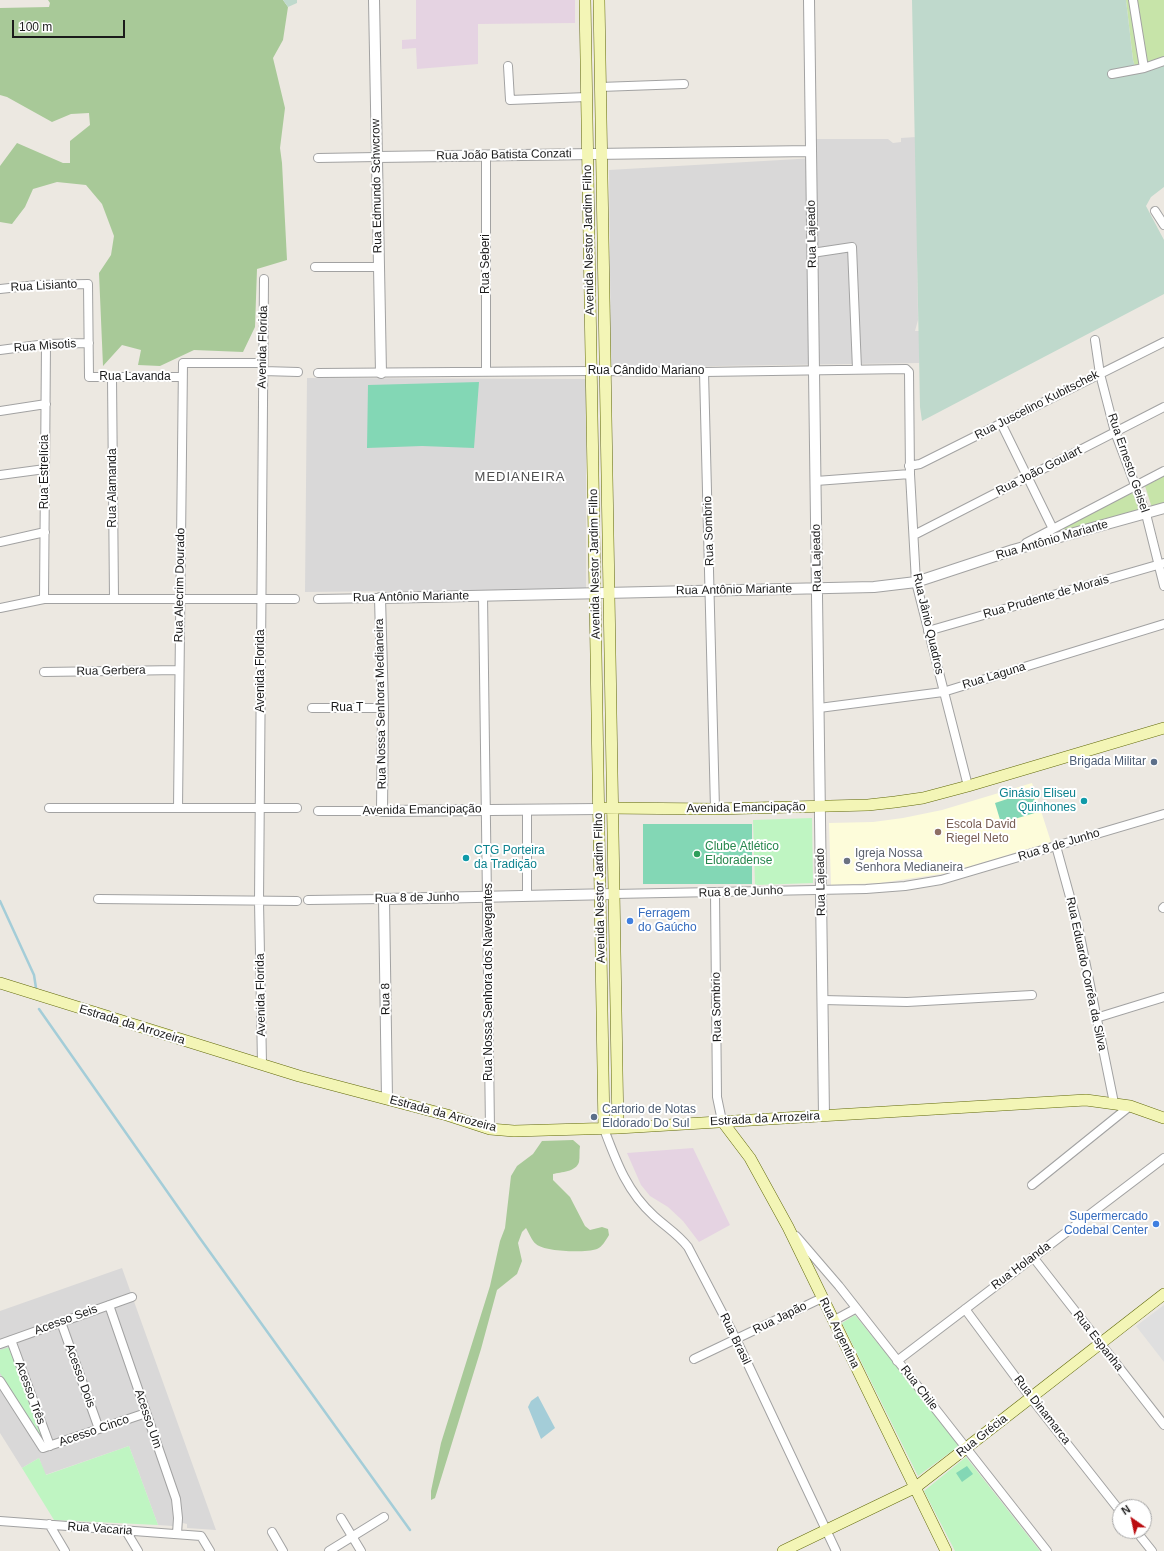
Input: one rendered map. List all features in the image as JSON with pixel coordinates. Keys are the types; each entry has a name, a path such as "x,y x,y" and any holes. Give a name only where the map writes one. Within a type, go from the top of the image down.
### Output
{"main road":[{"name":"Avenida Nestor Jardim Filho","path":"585,0 604,1129"},
{"name":"Avenida Nestor Jardim Filho","path":"599,0 618,1128"},
{"path":"586,44 600,43"},
{"path":"597,691 610,691"},
{"name":"Avenida Emancipação","path":"599,808 715,809 868,805 895,802 923,798 968,786 1164,728"},
{"name":"Estrada da Arrozeira","path":"0,984 299,1076 387,1099 490,1129 514,1131 604,1129 1086,1100 1130,1106 1164,1118"},
{"name":"Rua Argentina","path":"722,1121 750,1158 788,1227 946,1551"},
{"name":"Rua Grécia","path":"783,1551 916,1487 1164,1294"}],"street":[{"name":"Rua Edmundo Schwcrow","path":"374,0 381,373"},
{"name":"Rua Lajeado","path":"809,0 824,1115"},
{"path":"1133,0 1144,68"},
{"path":"1112,74 1144,68 1164,61"},
{"path":"508,66 510,100 587,97"},
{"path":"600,87 684,84"},
{"name":"Rua João Batista Conzati","path":"318,158 811,151"},
{"name":"Rua Seberi","path":"486,155 486,372"},
{"path":"1156,211 1164,225"},
{"path":"812,253 852,247 857,369"},
{"path":"315,266 379,267"},
{"name":"Avenida Florida","path":"262,1064 259,901 261,807 264,279"},
{"name":"Rua Lisianto","path":"0,289 37,285 88,284 89,343"},
{"name":"Rua Ernesto Geisel","path":"1095,340 1100,374 1115,432 1146,514 1161,564 1164,586"},
{"name":"Rua Juscelino Kubitschek","path":"816,481 909,470 1164,342"},
{"name":"Rua Lavanda","path":"89,343 89,377 182,377"},
{"name":"Rua Misotis","path":"0,350 46,344 89,343"},
{"name":"Rua Estrelícia","path":"44,599 46,344"},
{"name":"Rua Lavanda","path":"183,363 263,367"},
{"name":"Rua Alecrim Dourado","path":"178,808 183,363"},
{"path":"263,367 298,372"},
{"name":"Rua Cândido Mariano","path":"318,373 592,371 704,372 900,368 908,370 909,435"},
{"name":"Rua Sombrio","path":"704,372 711,590 715,809"},
{"name":"Rua Alamanda","path":"112,377 114,599"},
{"path":"0,411 46,404"},
{"name":"Rua João Goulart","path":"914,535 1164,408"},
{"path":"1001,423 1053,529"},
{"name":"Rua Jânio Quadros","path":"909,435 909,470 916,582 968,786"},
{"path":"0,475 45,469"},
{"path":"1013,550 1164,471"},
{"name":"Rua Antônio Mariante","path":"318,599 874,587 916,582 1013,550 1164,508"},
{"path":"0,542 45,532"},
{"name":"Rua Prudente de Morais","path":"928,631 1161,564"},
{"name":"Rua Nossa Senhora dos Navegantes","path":"483,595 488,810 490,1129"},
{"path":"0,608 44,599 295,598"},
{"name":"Rua Nossa Senhora Medianeira","path":"380,598 383,708 382,811"},
{"name":"Rua Laguna","path":"819,708 943,692 1164,624"},
{"name":"Rua Gerbera","path":"44,672 179,670"},
{"name":"Rua T","path":"312,708 383,708"},
{"path":"49,808 296,808"},
{"path":"527,808 527,896"},
{"name":"Avenida Emancipação","path":"318,811 599,808"},
{"name":"Rua 8 de Junho","path":"308,900 715,893 866,889 905,886 941,880 1164,814"},
{"name":"Rua Eduardo Corrêa da Silva","path":"1056,846 1078,926 1114,1103"},
{"name":"Rua Sombrio","path":"715,893 717,1098 722,1121"},
{"path":"98,899 297,901"},
{"name":"Rua 8","path":"384,899 387,1099"},
{"path":"823,1000 907,1002 1032,995"},
{"path":"1096,1018 1164,997"},
{"path":"1032,1185 1130,1106"},
{"path":"610,1144 618,1128"},
{"name":"Rua Brasil","path":"604,1129 622,1176 636,1197 654,1216 680,1237 688,1247 736,1339 836,1551"},
{"name":"Rua Holanda","path":"897,1360 1164,1158"},
{"name":"Rua Chile","path":"788,1227 897,1360 1047,1551"},
{"name":"Rua Espanha","path":"1033,1257 1164,1425"},
{"name":"Acesso Seis","path":"0,1344 132,1296"},
{"name":"Rua Japão","path":"694,1359 822,1298"},
{"name":"Acesso Um","path":"109,1305 176,1499 178,1518 176,1534"},
{"path":"833,1321 855,1309"},
{"name":"Rua Dinamarca","path":"965,1309 1031,1398 1112,1501"},
{"name":"Acesso Dois","path":"61,1322 99,1429"},
{"name":"Acesso Três","path":"11,1340 46,1447"},
{"path":"0,1381 46,1447"},
{"name":"Acesso Cinco","path":"46,1447 146,1413"},
{"path":"329,1551 384,1517"},
{"path":"341,1518 361,1551"},
{"name":"Rua Vacaria","path":"0,1521 200,1536 210,1551"},
{"path":"49,1524 65,1551"},
{"path":"126,1531 138,1551"},
{"path":"272,1532 283,1551"},
{"path":"1142,1539 1152,1551"}],"shaded area":[{"path":"283,0 297,0 297,3 288,7"},
{"path":"416,0 575,0 575,23 478,24 478,64 417,69 416,48 402,49 402,40 416,39"},
{"path":"912,0 1126,0 1133,60 1137,73 1164,62 1164,187 1151,197 1146,206 1164,240 1164,294 922,421 920,407"},
{"path":"916,137 918,320 915,331 919,331 919,363 717,366 611,371 609,170 815,158 815,139 888,139 893,143 901,142 901,138"},
{"path":"307,378 586,379 586,589 305,592"},
{"name":"Escola David Riegel Neto","path":"1032,783 1051,842 947,873 880,883 831,885 829,823 873,822 903,818 942,810"},
{"path":"693,1148 730,1225 699,1242 683,1221 668,1207 650,1196 641,1185 627,1153"},
{"path":"122,1268 216,1530 187,1528 187,1524 174,1521 173,1526 158,1525 129,1446 45,1475 39,1458 22,1468 0,1433 0,1311"},
{"path":"1164,1305 1164,1362 1136,1326"}],"green space":[{"path":"48,0 283,0 288,7 283,40 273,58 285,108 280,148 287,260 257,269 255,327 243,352 194,350 160,366 138,365 141,350 122,345 103,366 99,273 111,255 114,236 102,204 86,185 57,182 33,189 25,207 12,224 0,222 0,166 17,143 63,163 70,163 70,141 90,125 89,113 71,114 52,122 7,97 0,95 0,8 49,7 50,3"},
{"path":"1126,0 1164,0 1164,62 1137,73 1133,60"},
{"path":"479,382 474,448 422,446 367,448 368,385"},
{"path":"1164,476 1164,504 1152,508 1145,486"},
{"path":"1136,491 1143,510 1042,538"},
{"path":"1032,791 1038,812 1001,823 995,803"},
{"path":"812,818 813,883 755,885 753,820"},
{"name":"Clube Atlético Eldoradense","path":"643,824 752,824 752,884 643,884"},
{"path":"573,1140 580,1146 579,1162 572,1170 553,1174 553,1180 570,1197 585,1226 590,1230 602,1227 608,1229 609,1235 597,1249 565,1251 541,1247 533,1241 526,1228 522,1232 518,1243 522,1261 517,1274 497,1290 481,1349 435,1498 431,1500 431,1491 441,1443 490,1286 500,1241 505,1228 511,1176 517,1166 533,1154 542,1141"},
{"path":"855,1315 960,1445 918,1476 842,1323"},
{"path":"10,1347 43,1438 41,1439 0,1373 0,1350"},
{"path":"129,1446 158,1525 54,1520 22,1468 39,1458 46,1475"},
{"path":"966,1457 1040,1551 955,1551 924,1491"},
{"path":"967,1466 973,1474 962,1482 956,1473"}],"water":[{"path":"538,1396 555,1428 541,1439 528,1407 531,1401"}],"waterway":[{"path":"0,901 34,975 36,988"},
{"path":"39,1009 199,1237 410,1530"}],"place":[{"name":"Brigada Militar","path":"1154,762"},
{"name":"Ginásio Eliseu Quinhones","path":"1084,801"},
{"name":"Escola David Riegel Neto","path":"938,832"},
{"name":"Clube Atlético Eldoradense","path":"697,854"},
{"name":"CTG Porteira da Tradição","path":"466,858"},
{"name":"Igreja Nossa Senhora Medianeira","path":"847,861"},
{"name":"Ferragem do Gaúcho","path":"630,921"},
{"name":"Cartorio de Notas Eldorado Do Sul","path":"594,1117"},
{"name":"Supermercado Codebal Center","path":"1156,1224"}],"district":[{"name":"MEDIANEIRA","path":"520,477"}]}
